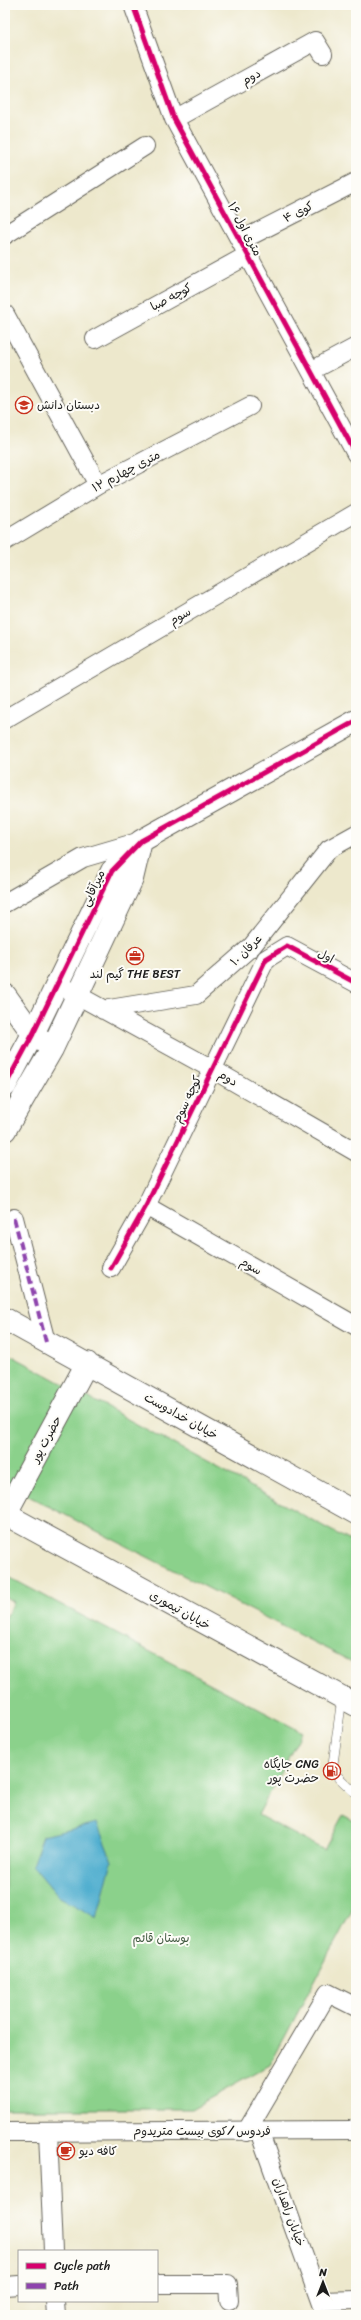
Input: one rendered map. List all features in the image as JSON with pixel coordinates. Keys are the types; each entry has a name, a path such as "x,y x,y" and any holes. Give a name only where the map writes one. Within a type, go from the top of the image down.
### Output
{"street":[{"name":"۱۶ متری اول","path":"133,5 174,119 356,454"},
{"name":"دوم","path":"174,119 315,42 322,54"},
{"path":"5,236 145,146"},
{"name":"کوی ۴","path":"244,248 356,182"},
{"name":"کوچه صبا","path":"95,338 244,248"},
{"path":"5,314 98,485"},
{"path":"311,371 356,347"},
{"name":"۱۲ متری چهارم","path":"5,541 98,485 250,406"},
{"name":"سوم","path":"5,719 356,512"},
{"name":"میرآقایی","path":"5,1085 34,1034 112,871 142,841 356,721"},
{"name":"عرفان ۱۰","path":"103,1010 196,995 252,946 330,849 356,834"},
{"path":"5,903 83,858 142,841"},
{"path":"5,1130 52,1049 132,879 142,841"},
{"name":"اول","path":"287,946 356,983"},
{"name":"کوچه سوم","path":"111,1268 146,1206 266,959 287,946"},
{"name":"دوم","path":"57,984 212,1069 356,1152"},
{"path":"5,996 34,1034 52,1049"},
{"path":"5,1085 23,1099"},
{"name":"سوم","path":"146,1206 356,1326"},
{"path":"14,1218 46,1342"},
{"name":"خیابان خدادوست","path":"5,1319 356,1513"},
{"name":"حضرت پور","path":"5,1514 86,1363"},
{"name":"خیابان تیموری","path":"5,1514 349,1702"},
{"path":"252,2131 328,1993 356,2007"},
{"name":"فردوس /کوی بیست متریدوم","path":"5,2132 356,2130"},
{"name":"خیابان راهداران","path":"252,2131 323,2308"},
{"path":"48,2132 53,2250"},
{"path":"158,2284 228,2284 229,2301"},
{"path":"5,2286 18,2285"},
{"path":"323,2308 356,2300"},
{"path":"55,2302 56,2315"}],"lane":[{"path":"349,1702 332,1771 353,1791 356,1787"}],"green space":[{"path":"5,1352 356,1544 356,1664 5,1484"},
{"name":"بوستان قائم","path":"5,1575 302,1732 258,1815 324,1850 343,1815 356,1822 356,1903 270,2065 191,2109 5,2109 5,1619 14,1602 5,1597"}],"water":[{"path":"97,1823 112,1861 97,1918 58,1896 32,1865 43,1836"}],"marked path":[{"path":"14,1218 46,1342"}],"cycle path":[{"path":"133,5 174,119 356,454"},
{"path":"5,1086 33,1034 112,871 141,841 356,721"},
{"path":"111,1268 146,1206 266,959 287,946 356,983"}],"place":[{"name":"دبستان دانش","path":"24,405"},
{"name":"گیم لند THE BEST","path":"135,956"},
{"name":"جایگاه CNG حضرت پور","path":"332,1771"},
{"name":"کافه دیو","path":"66,2151"}]}
